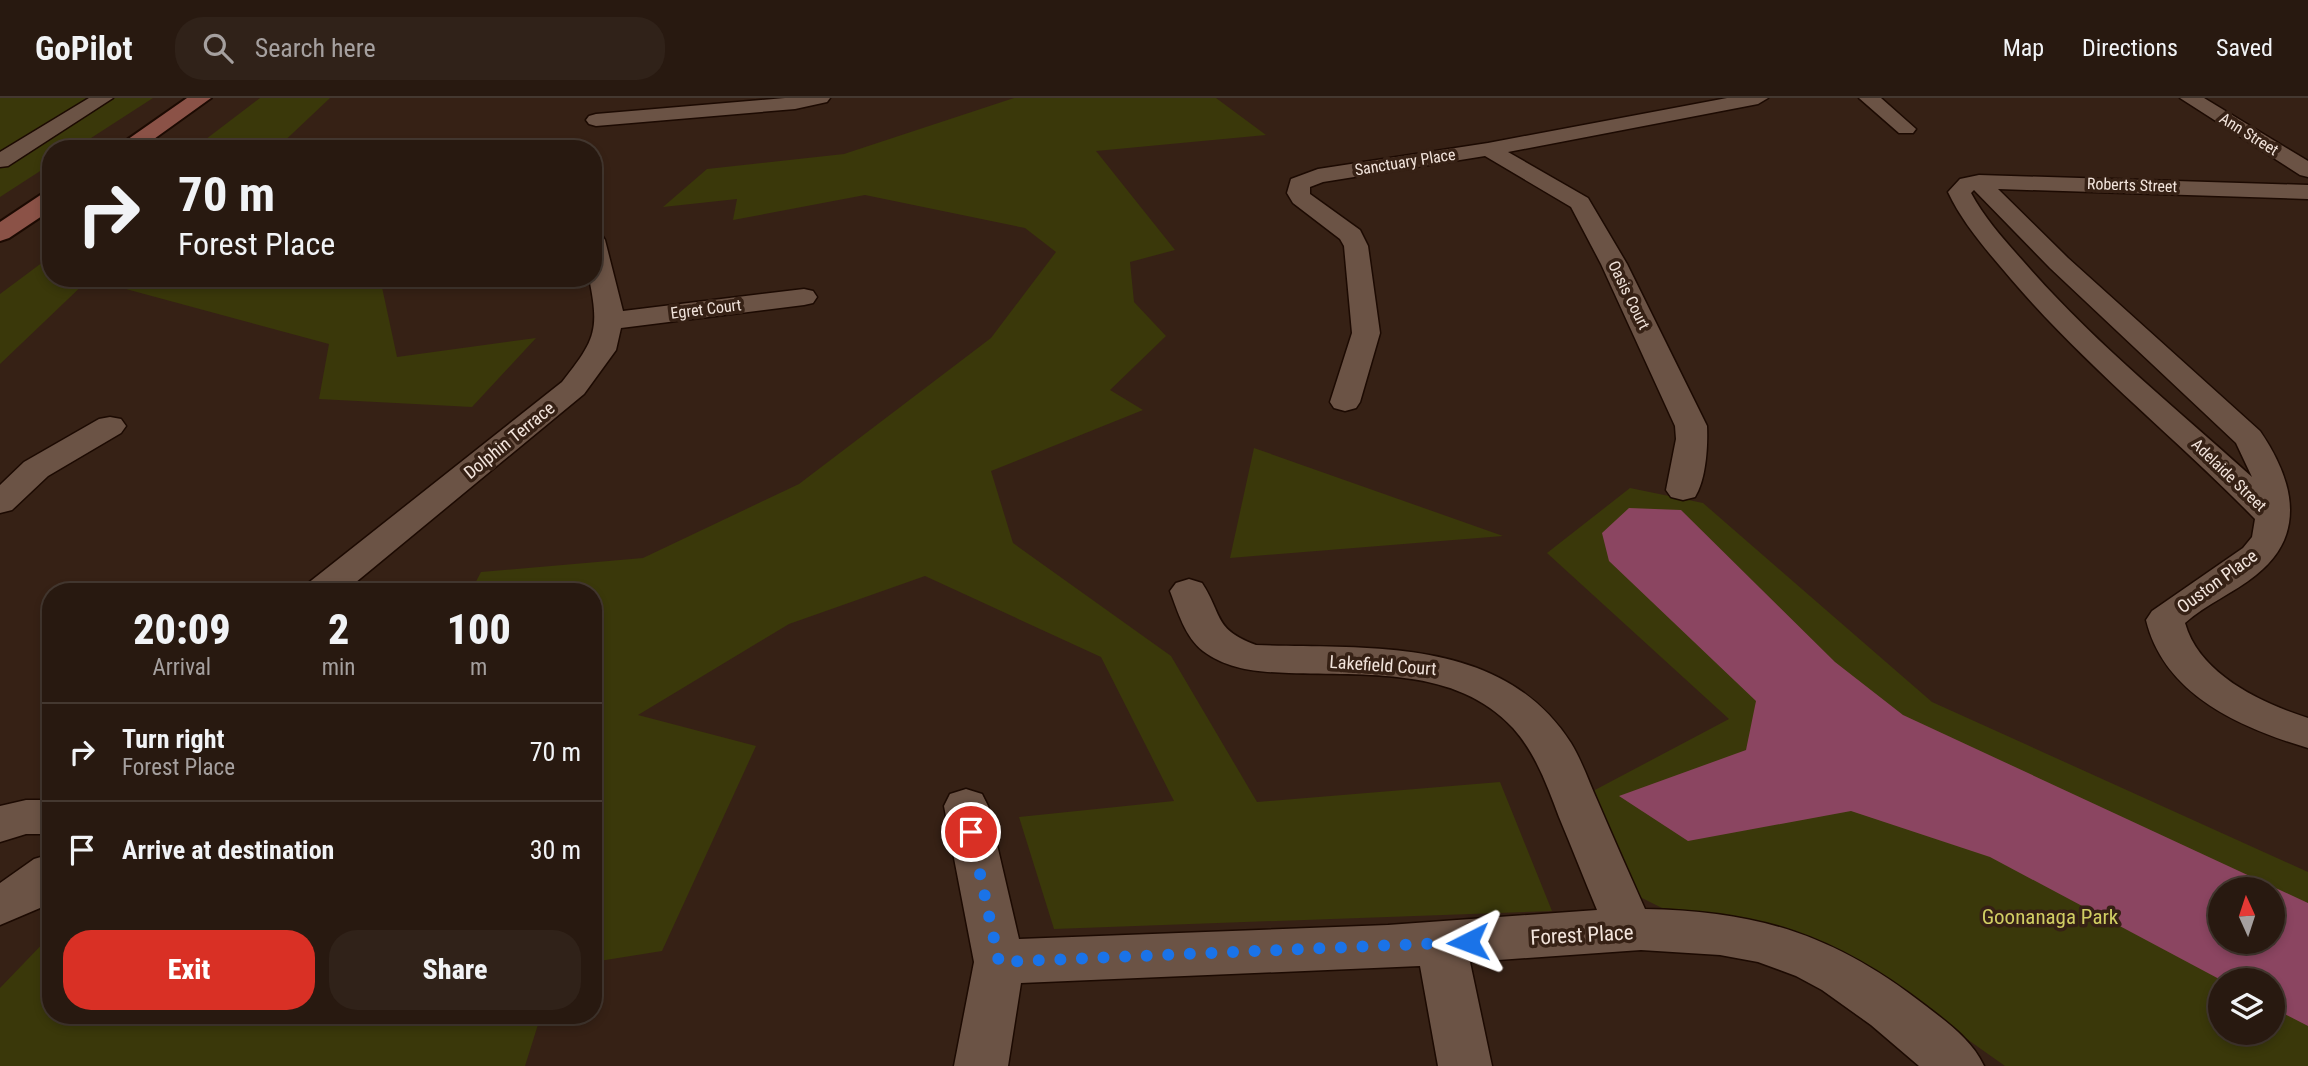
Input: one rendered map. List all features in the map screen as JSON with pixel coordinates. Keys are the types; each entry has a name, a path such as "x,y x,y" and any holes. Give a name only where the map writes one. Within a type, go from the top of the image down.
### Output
{"main road":[{"path":"138,140 201,98"},
{"path":"0,233 42,205"}],"street":[{"path":"0,161 103,98"},
{"path":"603,98 592,130 820,98"},
{"name":"Sanctuary Place","path":"1345,402 1366,333 1356,246 1351,235 1301,198 1298,193 1299,184 1318,176 1488,149 1758,98"},
{"path":"1869,98 1906,129"},
{"name":"Ann Street","path":"2190,98 2308,170"},
{"name":"Oasis Court","path":"1488,149 1571,196 1584,208 1614,264 1691,426 1692,439 1683,491"},
{"name":"Roberts Street","path":"1969,187 2171,186 2308,192"},
{"name":"Adelaide Street","path":"1969,187 1983,229 2039,297 2159,413 2212,457 2273,517"},
{"name":"Adelaide Street","path":"1969,187 2059,263 2249,438 2268,475 2274,499 2273,517"},
{"name":"Dolphin Terrace","path":"331,583 573,388 602,350 610,314 602,279"},
{"name":"Egret Court","path":"609,321 804,297"},
{"path":"0,503 36,469 110,426"},
{"name":"Ouston Place","path":"2273,517 2265,546 2230,575 2176,609 2165,620 2166,635 2177,656 2229,698 2264,717 2308,733"},
{"name":"Lakefield Court","path":"1189,591 1203,631 1227,649 1253,658 1420,665 1472,679 1520,708 1540,727 1555,753 1630,931"},
{"path":"966,806 999,962 981,1066"},
{"path":"0,824 26,817 42,816"},
{"path":"0,905 23,894 42,880"},
{"name":"Forest Place","path":"999,962 1441,943 1630,931 1715,933 1760,941 1813,960 1861,988 1908,1021 1957,1066"},
{"path":"1441,943 1465,1066"}],"green space":[{"path":"0,98 153,98 88,140 42,140 42,170 0,197"},
{"path":"260,98 330,98 286,140 205,140"},
{"path":"1014,98 1216,98 1266,135 1096,151 1175,250 1130,262 1134,302 1166,336 1110,390 1143,410 991,471 1013,543 1171,656 1257,802 1500,782 1552,911 1054,929 1019,817 1174,801 1101,657 925,576 789,624 638,715 756,746 662,951 602,961 602,583 475,583 481,572 643,558 799,484 991,338 1056,252 1025,228 865,195 733,220 737,199 663,207 707,169 844,154"},
{"path":"42,263 42,287 81,287 0,364 0,294"},
{"path":"119,287 382,287 397,357 536,338 472,407 319,399 329,344"},
{"path":"1254,448 1503,536 1230,558"},
{"name":"Goonanaga Park","path":"1630,488 1703,503 1932,702 2308,872 2308,1066 2005,1066 1923,1008 1808,938 1697,911 1662,908 1636,895 1593,791 1729,719 1547,553"},
{"path":"42,944 42,1024 538,1024 525,1066 0,1066 0,988"}],"shaded area":[{"path":"1629,508 1681,510 1835,662 1903,715 2252,877 2208,877 2208,954 2286,954 2286,893 2308,903 2308,1026 2285,1014 2285,968 2208,968 2208,973 1990,857 1851,811 1688,841 1619,796 1746,750 1756,701 1609,561 1602,533"}],"route":[{"path":"971,832 999,962 1468,942"}]}
